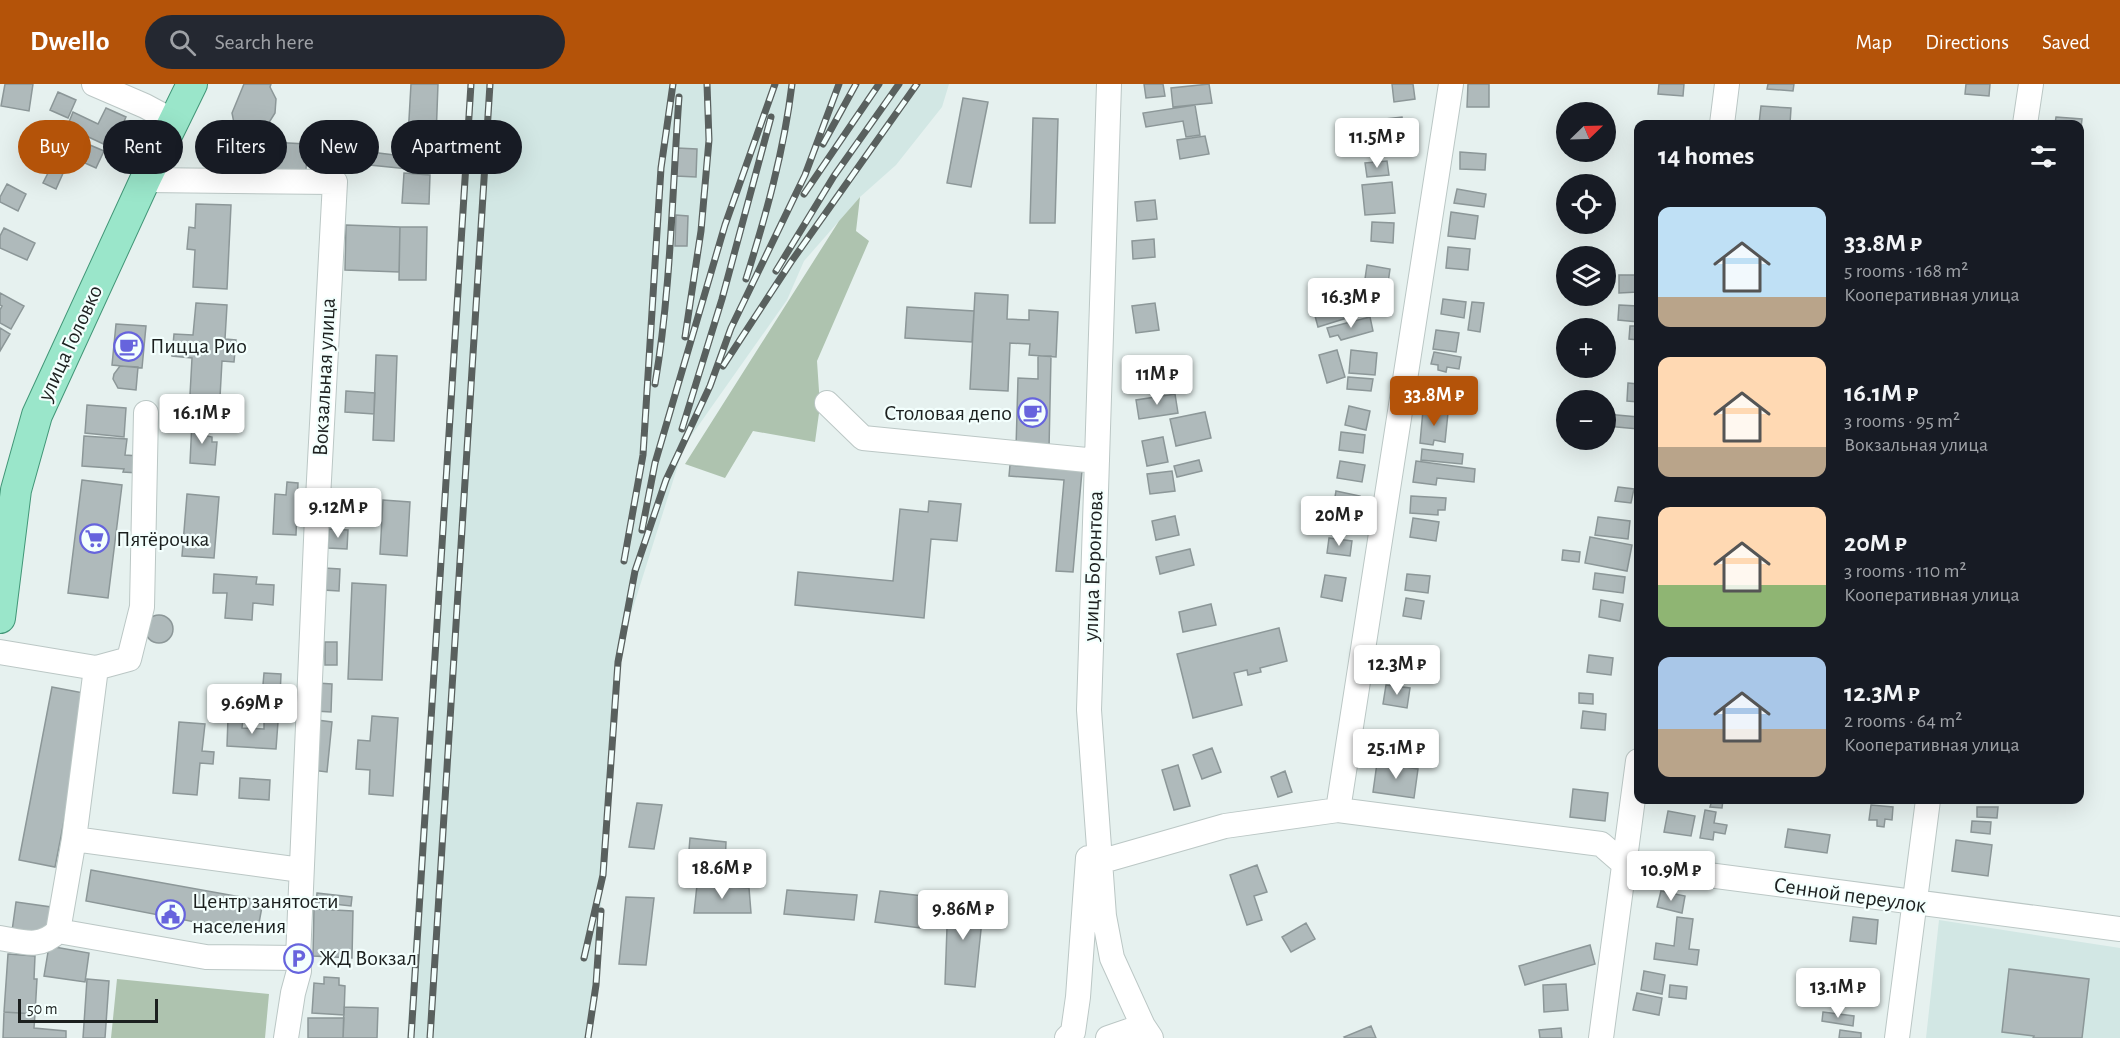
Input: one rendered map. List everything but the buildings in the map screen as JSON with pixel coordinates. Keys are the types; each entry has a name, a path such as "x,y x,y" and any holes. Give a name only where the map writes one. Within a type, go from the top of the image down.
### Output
{"main road":[{"name":"улица Головко","path":"174,120 192,84"},
{"name":"улица Головко","path":"1,606 8,494 37,415 149,174"}],"street":[{"path":"94,84 171,120"},
{"name":"улица Боронтова","path":"1109,84 1089,710 1104,916 1112,958 1147,1032"},
{"path":"1338,810 1451,84"},
{"path":"1722,120 1727,84"},
{"path":"2026,120 2031,84"},
{"name":"Вокзальная улица","path":"146,180 335,182 316,517 299,971 286,1038"},
{"path":"828,403 863,438 1097,461"},
{"path":"0,652 96,668 129,659 142,607 146,413"},
{"path":"0,938 37,944 49,940 58,931 74,839 96,668"},
{"path":"1067,1038 1073,1032 1078,997 1095,781"},
{"path":"1601,1038 1634,790"},
{"path":"1897,1038 1927,804"},
{"path":"1099,862 1225,826 1338,810 1601,844 1624,864"},
{"path":"74,839 301,870"},
{"name":"Сенной переулок","path":"1624,864 2120,929"},
{"path":"58,931 206,957 298,958"},
{"path":"1108,1038 1147,1032"}],"shaded area":[{"path":"468,84 949,84 942,107 896,165 860,197 804,261 787,300 684,446 632,611 628,617 623,617 591,1038 407,1038 462,174 522,174 522,120 466,120"},
{"path":"1939,920 2120,948 2120,1038 1926,1038"}],"green space":[{"path":"860,197 856,231 869,241 817,361 820,406 815,442 753,431 725,478 685,464 839,221"},
{"path":"117,979 269,994 265,1038 111,1038"}],"railway":[{"path":"411,1038 471,84"},
{"path":"430,1038 490,84"},
{"path":"624,561 643,455 661,168 673,84"},
{"path":"685,337 701,231 709,140 707,84"},
{"path":"642,530 655,463 725,225 775,84"},
{"path":"746,279 774,183 792,84"},
{"path":"584,958 603,875 618,662 635,571 666,480 710,386 731,328 805,175 839,84"},
{"path":"823,144 856,84"},
{"path":"804,194 879,84"},
{"path":"776,271 834,176 899,84"},
{"path":"723,366 791,262 917,84"},
{"path":"655,384 665,313 679,97"},
{"path":"682,429 722,299 771,117"},
{"path":"588,1038 596,985 601,911"}],"place":[{"name":"Пицца Рио","path":"129,346"},
{"name":"Столовая депо","path":"1033,413"},
{"name":"Пятёрочка","path":"95,539"},
{"name":"Центр занятости населения","path":"171,914"},
{"name":"ЖД Вокзал","path":"298,958"}]}
